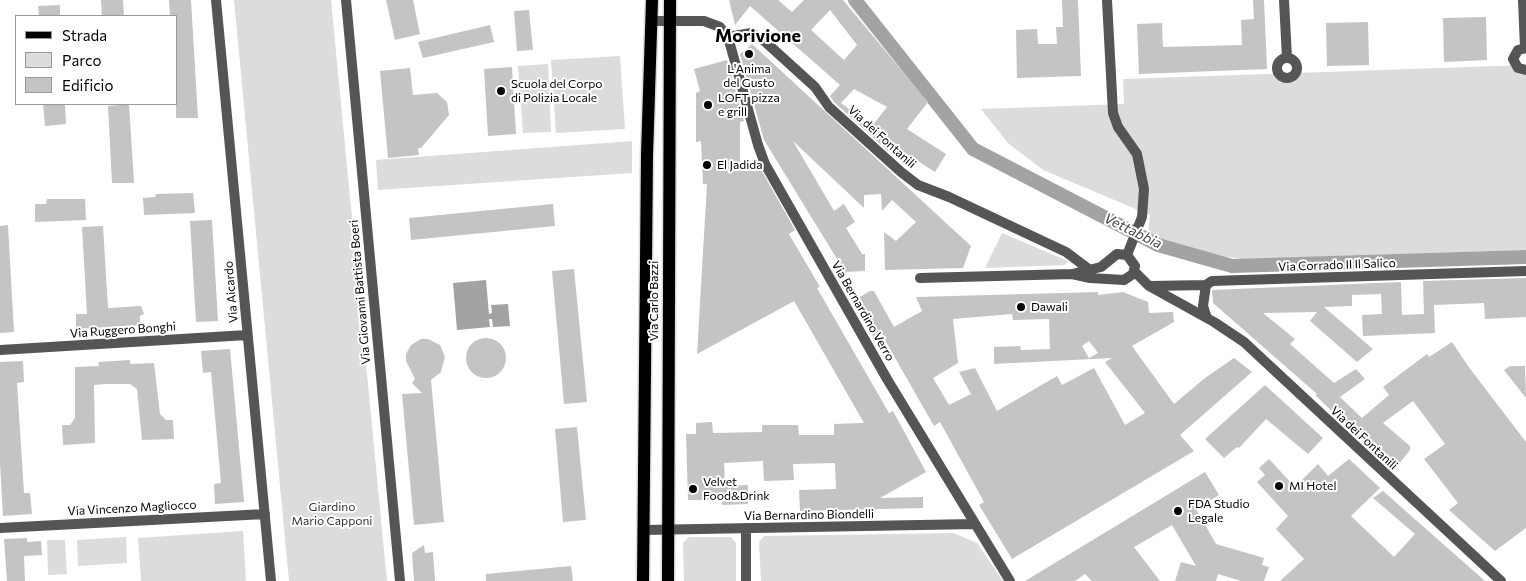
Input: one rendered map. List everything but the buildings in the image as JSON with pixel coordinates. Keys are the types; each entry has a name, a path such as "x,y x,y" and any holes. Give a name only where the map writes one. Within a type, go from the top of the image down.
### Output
{"main road":[{"name":"Via Carlo Bazzi","path":"643,581 647,155 652,0"},
{"name":"Via Carlo Bazzi","path":"668,581 670,0"}],"street":[{"name":"Via Aicardo","path":"216,0 271,581"},
{"name":"Via Giovanni Battista Boeri","path":"346,0 400,581"},
{"path":"1072,274 1090,278 1124,280 1130,277 1134,271 1133,262 1128,252 1142,217 1144,189 1137,154 1118,127 1113,113 1107,0"},
{"path":"1284,0 1287,58"},
{"path":"1524,0 1526,48 1518,50 1513,59 1518,68 1526,70"},
{"path":"651,21 712,22 720,27 728,37"},
{"name":"Via dei Fontanili","path":"728,37 751,33 761,38 815,87 829,107 918,186 949,197 1066,252 1090,270"},
{"name":"Via Bernardino Verro","path":"728,37 758,145 766,164 887,379 962,499 974,524 1010,581"},
{"path":"920,278 1072,274 1101,267 1117,254 1128,252"},
{"path":"1109,260 1108,268 1114,278"},
{"name":"Via dei Fontanili","path":"1134,271 1149,286 1207,318 1244,342 1501,581"},
{"name":"Via Corrado II Il Salico","path":"1149,286 1206,285 1212,281 1526,271"},
{"path":"1206,285 1202,298 1207,318"},
{"name":"Via Ruggero Bonghi","path":"0,350 247,334"},
{"name":"Via Vincenzo Magliocco","path":"0,528 264,514"},
{"name":"Via Bernardino Biondelli","path":"644,530 974,524"},
{"path":"746,528 746,581"}],"green space":[{"name":"Giardino Mario Capponi","path":"234,0 331,0 387,581 289,581"},
{"path":"620,56 625,129 556,133 551,60"},
{"path":"548,64 551,132 523,133 518,66"},
{"path":"1526,65 1526,250 1243,259 1198,253 1148,234 1150,215 1043,170 1008,143 981,109 1124,104 1123,79"},
{"path":"632,141 632,173 378,190 376,160"},
{"path":"1002,233 1068,261 1065,265 985,268"},
{"path":"243,531 246,581 141,581 138,538"},
{"path":"954,533 977,543 1003,581 761,581 759,542 764,536"},
{"path":"126,537 127,563 78,566 77,540"},
{"path":"689,537 731,537 736,543 736,581 684,581 683,543"},
{"path":"47,540 65,540 67,574 48,575"}],"shaded area":[{"path":"486,280 489,314 492,313 491,305 508,304 510,326 493,327 492,319 489,319 490,327 457,330 453,283"}],"waterway":[{"name":"Vettabbia","path":"855,0 973,149 1158,245 1232,266 1526,257"}],"place":[{"name":"L'Anima del Gusto","path":"749,54"},
{"name":"Scuola del Corpo di Polizia Locale","path":"501,91"},
{"name":"LOFT pizza e grill","path":"708,105"},
{"name":"El Jadida","path":"707,165"},
{"name":"Dawali","path":"1021,307"},
{"name":"MI Hotel","path":"1279,486"},
{"name":"Velvet Food&Drink","path":"693,489"},
{"name":"FDA Studio Legale","path":"1178,511"}],"district":[{"name":"Morivione","path":"758,36"}]}
